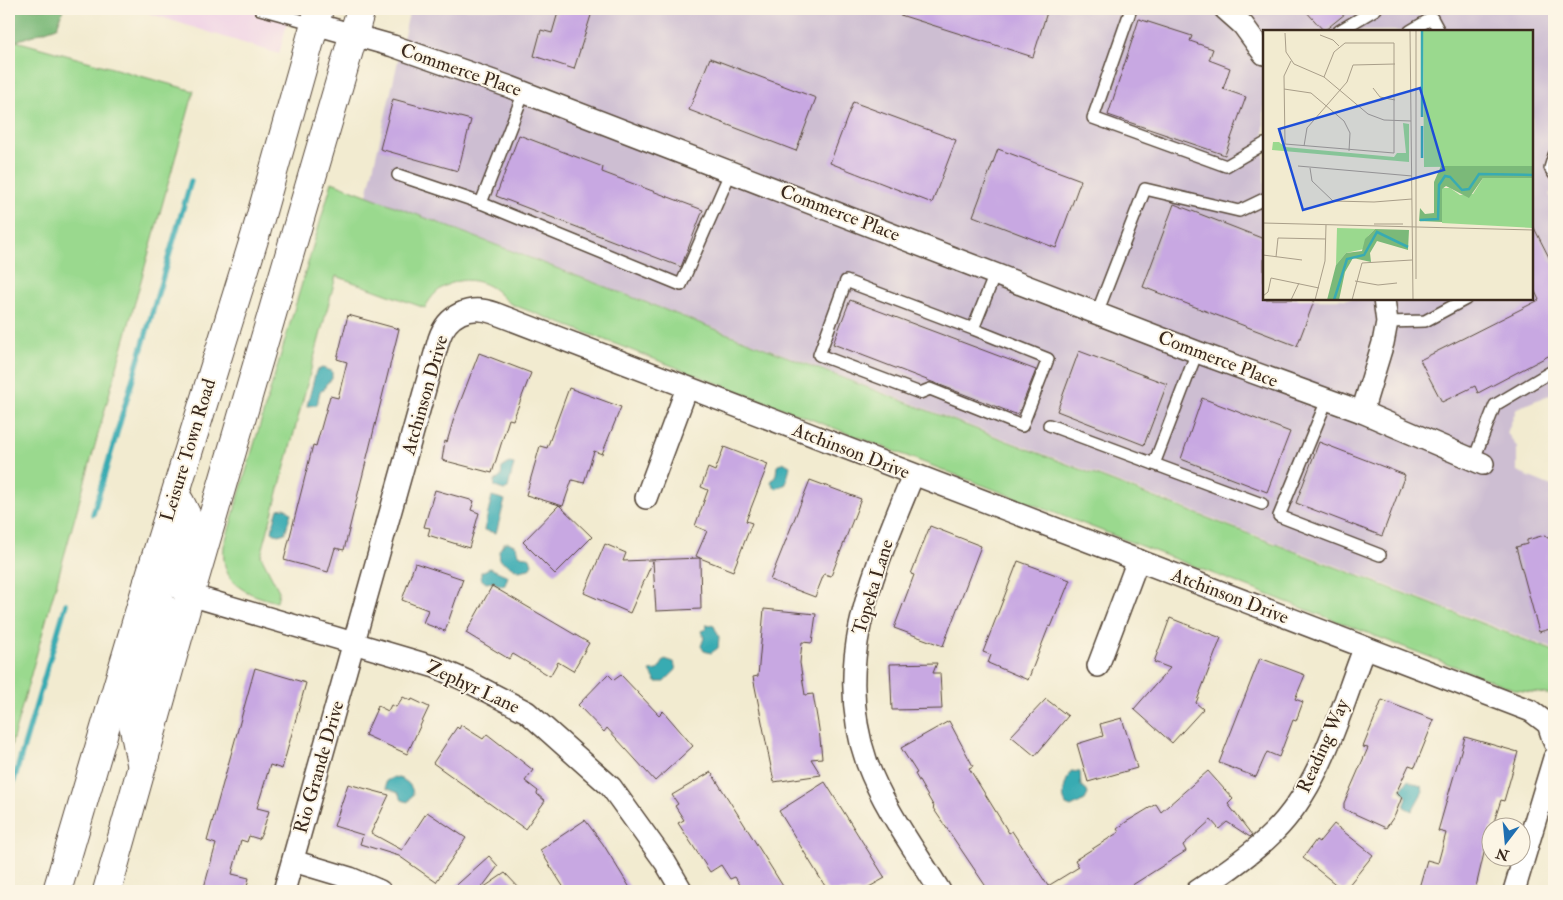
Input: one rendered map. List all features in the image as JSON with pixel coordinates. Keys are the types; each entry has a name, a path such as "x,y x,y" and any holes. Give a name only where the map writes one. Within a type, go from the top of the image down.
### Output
{"main road":[{"name":"Leisure Town Road","path":"57,891 175,491 256,233 317,16"},
{"path":"107,891 190,595 358,21"},
{"path":"175,491 187,516 171,573 190,595"},
{"path":"142,766 133,724 164,609 148,582"}],"street":[{"path":"1226,9 1243,25 1263,53"},
{"name":"Commerce Place","path":"317,16 358,21 455,66 1197,352 1362,412 1478,462"},
{"path":"1362,412 1383,343 1387,322 1384,300"},
{"name":"Atchinson Drive","path":"355,643 442,330 451,319 468,310 486,310 1138,560 1364,649 1531,711 1548,724 1554,742"},
{"path":"646,498 687,388"},
{"name":"Topeka Lane","path":"913,475 871,581 859,621 854,653 853,694 860,736 871,771 881,794 940,891"},
{"path":"1098,666 1138,560"},
{"name":"Zephyr Lane","path":"190,595 435,667 468,681 527,712 611,788 665,862 682,891"},
{"name":"Rio Grande Drive","path":"284,891 355,643"},
{"name":"Reading Way","path":"1197,891 1243,859 1274,832 1297,802 1318,767 1364,649"},
{"path":"1514,891 1554,758"},
{"path":"293,861 350,878 380,891"}],"lane":[{"path":"260,9 317,16"},
{"path":"1131,9 1093,118 1226,166 1263,145"},
{"path":"1341,30 1376,9"},
{"path":"1412,30 1432,18 1438,30"},
{"path":"481,203 524,92"},
{"path":"1554,155 1550,168 1554,174"},
{"path":"398,175 481,203 682,285 731,171"},
{"path":"1097,313 1146,189 1239,211 1263,199"},
{"path":"973,329 995,274"},
{"path":"846,281 973,329 1048,359 1022,426 930,389 920,393 819,355 846,281"},
{"path":"1387,322 1425,321 1464,300"},
{"path":"1154,464 1197,352"},
{"path":"1478,462 1495,405 1554,370"},
{"path":"1326,400 1279,516 1380,555"},
{"path":"1049,425 1262,504"}],"shaded area":[{"path":"135,9 291,9 279,54"},
{"path":"410,9 1554,9 1554,195 1549,193 1554,204 1554,393 1517,408 1507,433 1517,447 1517,472 1554,487 1554,649 367,195"}],"green space":[{"path":"9,9 63,9 57,27 16,41 9,39"},
{"path":"9,39 194,91 9,753"},
{"path":"332,182 1554,651 1554,695 1516,690 511,304 489,286 470,280 452,283 444,287 430,299 425,308 336,276 261,556 279,591 277,602 245,591 237,585 226,570 224,546"}],"water":[{"path":"322,368 332,371 332,379 326,384 324,390 320,391 317,405 307,406 316,371"},
{"path":"783,462 790,466 786,484 776,489 771,482 776,474 777,466"},
{"path":"509,463 514,464 508,488 504,490 495,487 494,481 501,477 502,468"},
{"path":"492,496 505,500 496,533 484,530"},
{"path":"285,508 291,513 285,533 278,535 272,531 273,526 278,509"},
{"path":"508,542 516,546 518,554 530,558 532,564 529,569 519,571 500,560 499,551 504,543"},
{"path":"490,568 508,576 505,585 501,586 493,582 486,583 481,579 481,572"},
{"path":"707,624 714,626 719,637 718,648 711,653 704,651 701,646 704,638 701,631 706,629"},
{"path":"665,659 674,662 676,670 664,682 656,682 650,671 658,670"},
{"path":"1071,771 1080,772 1081,786 1086,789 1088,794 1085,800 1071,807 1066,805 1064,801 1064,792"},
{"path":"394,777 404,780 411,787 413,794 408,802 402,800 398,793 386,788 386,781"},
{"path":"1408,780 1422,787 1423,791 1412,811 1404,807 1407,797 1401,790"}],"building":[{"path":"559,9 593,9 574,69 534,56 541,30 552,33"},
{"path":"892,9 1048,9 1033,57 891,12"},
{"path":"1304,9 1351,9 1325,30 1323,30"},
{"path":"1139,19 1192,36 1190,41 1213,49 1209,60 1230,68 1223,89 1246,97 1225,155 1108,115"},
{"path":"710,58 816,98 796,151 689,110"},
{"path":"393,99 471,120 458,171 380,149"},
{"path":"853,102 956,140 932,203 830,163"},
{"path":"519,135 603,167 602,172 703,210 681,267 496,196"},
{"path":"998,149 1081,180 1056,248 973,216"},
{"path":"1174,204 1263,239 1263,300 1315,300 1297,346 1143,287"},
{"path":"1533,226 1554,267 1554,353 1478,393 1475,386 1442,402 1420,360 1539,300 1533,287"},
{"path":"850,300 1036,370 1018,415 833,344"},
{"path":"348,315 399,329 344,550 335,548 328,572 284,560 313,445 316,446 330,396 338,398 347,362 337,359"},
{"path":"1079,351 1167,384 1144,445 1057,411"},
{"path":"479,353 531,373 513,420 509,419 492,473 442,460 445,441 447,442 454,418"},
{"path":"569,388 621,407 602,454 594,451 584,483 572,480 563,506 526,495 540,446 547,448"},
{"path":"1202,398 1290,432 1267,492 1181,459"},
{"path":"1319,442 1405,475 1382,536 1296,503"},
{"path":"724,447 768,464 746,521 752,523 733,571 696,556 707,531 695,526 708,490 701,487 708,468 715,471"},
{"path":"810,480 861,499 831,576 824,574 815,597 770,580"},
{"path":"435,490 474,501 471,510 479,513 469,548 428,535 430,528 424,527"},
{"path":"559,505 592,537 555,574 523,542"},
{"path":"930,526 981,546 943,646 894,628 914,575 911,574"},
{"path":"1545,535 1547,538 1554,536 1554,628 1539,632 1516,547 1527,544 1527,540"},
{"path":"605,544 626,553 623,561 700,558 701,609 656,611 653,561 630,613 584,593"},
{"path":"1018,561 1070,580 1051,627 1049,626 1028,680 988,663 991,655 983,652"},
{"path":"415,563 463,579 445,631 423,623 428,610 402,600"},
{"path":"492,586 589,643 573,671 558,662 550,676 513,654 509,659 466,633"},
{"path":"764,609 816,614 812,643 802,642 800,663 805,695 813,694 822,758 811,759 821,775 774,782 753,677 758,676"},
{"path":"1170,618 1221,638 1196,703 1203,709 1172,743 1134,709 1170,668 1154,662"},
{"path":"1260,658 1305,675 1295,699 1303,702 1296,721 1293,720 1279,757 1267,752 1256,777 1219,763"},
{"path":"937,663 933,673 940,673 942,709 892,710 890,664"},
{"path":"255,668 306,683 282,769 270,765 257,808 269,811 262,833 259,839 249,836 247,842 241,840 232,874 249,878 246,891 203,891 216,844 207,841"},
{"path":"608,674 614,680 621,675 659,715 663,711 693,746 655,781 607,728 604,732 578,705"},
{"path":"403,697 429,707 407,754 365,735 378,706 388,711 391,705 396,707"},
{"path":"1046,699 1068,716 1035,756 1011,736"},
{"path":"1382,700 1434,720 1415,767 1409,765 1396,793 1402,797 1395,815 1386,828 1344,809 1344,803 1368,748 1363,747"},
{"path":"1122,718 1137,768 1088,782 1077,744 1103,736 1100,724"},
{"path":"949,721 973,766 969,768 1009,833 1012,831 1048,886 1079,867 1075,860 1119,832 1117,829 1126,822 1156,804 1161,812 1208,771 1233,799 1228,804 1252,835 1250,837 1227,822 1219,829 1211,820 1183,845 1186,851 1123,891 1113,891 1109,885 1100,891 989,891 933,808 915,774 917,773 901,748"},
{"path":"461,725 483,739 487,734 533,770 525,781 538,791 537,794 545,801 525,829 433,763 457,727 459,729"},
{"path":"1465,737 1518,752 1504,801 1501,800 1495,818 1480,818 1480,868 1475,891 1418,891 1427,860 1438,863 1446,833 1438,831"},
{"path":"711,772 786,891 744,891 735,877 730,879 721,865 710,872 678,823 684,820 675,806 678,804 672,795"},
{"path":"825,782 885,878 862,891 828,891 779,811"},
{"path":"348,784 389,795 371,833 402,850 427,812 466,838 436,882 399,856 360,844 363,835 334,826"},
{"path":"585,820 603,844 632,891 566,891 540,850"},
{"path":"1334,824 1373,855 1344,891 1303,858 1316,840 1319,842"},
{"path":"489,856 498,866 480,890 505,873 522,891 450,891"}],"waterway":[{"path":"93,514 191,181"},
{"path":"9,797 66,604"}]}
